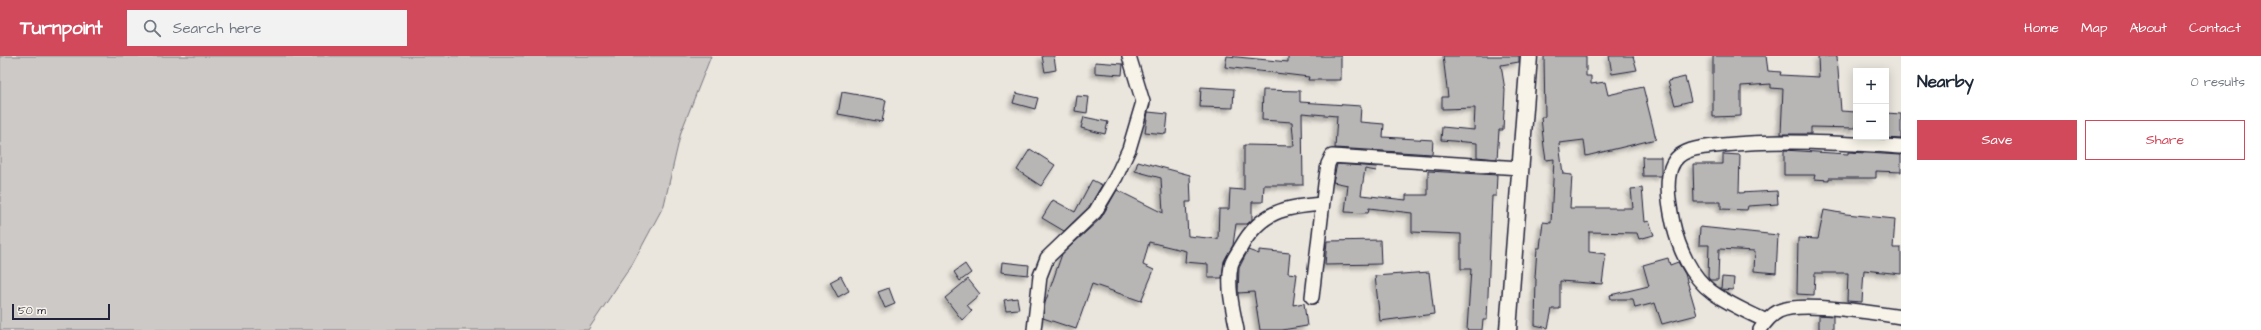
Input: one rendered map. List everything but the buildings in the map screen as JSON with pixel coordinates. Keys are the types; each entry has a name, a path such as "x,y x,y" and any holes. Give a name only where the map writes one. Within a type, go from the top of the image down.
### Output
{"main road":[{"path":"1508,330 1529,56"}],"street":[{"path":"1034,330 1040,276 1048,258 1095,212 1116,177 1129,149 1143,102 1129,56"},
{"path":"1901,147 1809,141 1750,143 1696,148 1678,156 1669,173 1668,196 1676,236 1695,275 1712,292 1763,325 1780,311 1798,307 1861,311 1901,317"},
{"path":"1312,297 1322,204 1328,164 1332,156 1520,168"},
{"path":"1237,330 1231,293 1231,266 1245,239 1258,225 1274,213 1290,207 1322,204"}],"shaded area":[{"path":"0,56 711,56 681,132 664,205 633,263 588,330 0,330"}]}
